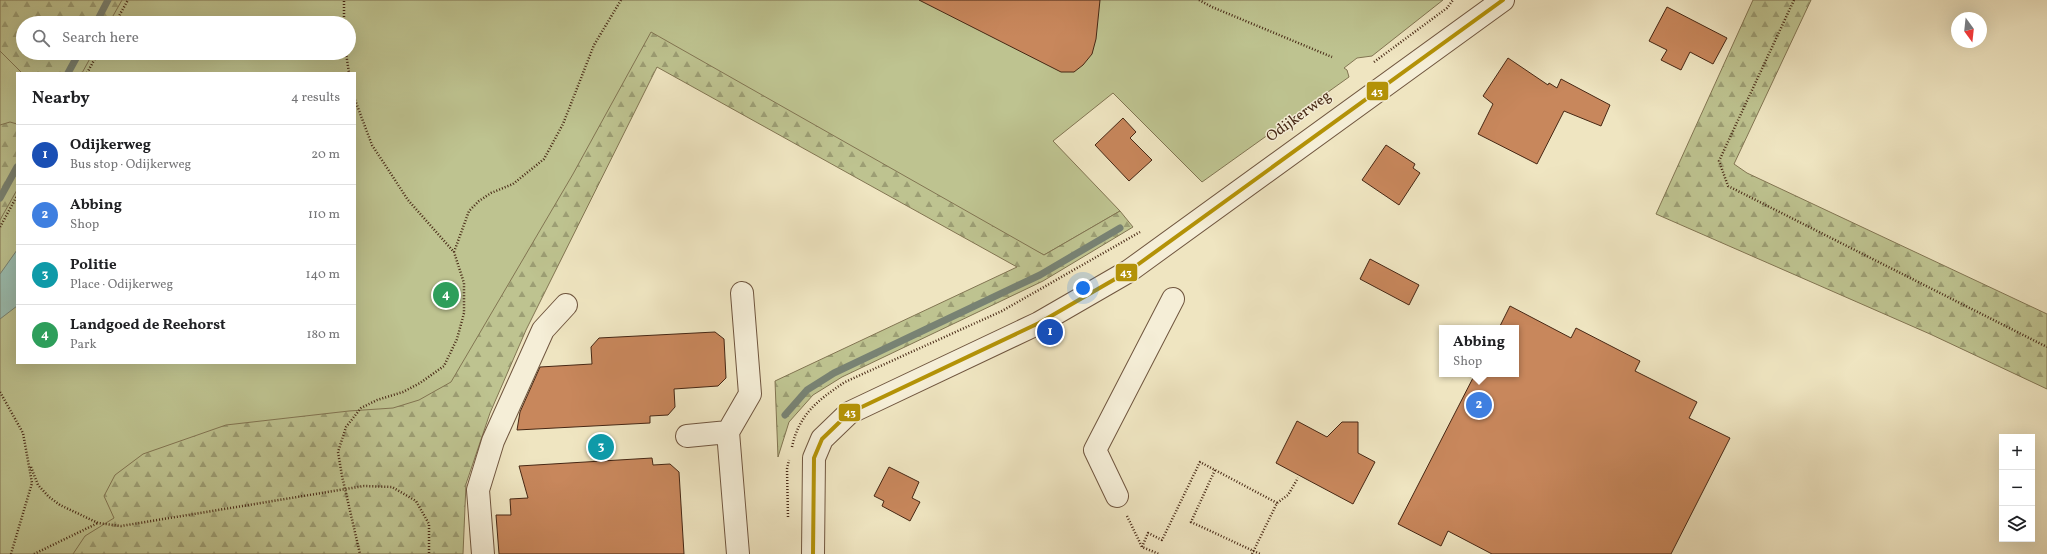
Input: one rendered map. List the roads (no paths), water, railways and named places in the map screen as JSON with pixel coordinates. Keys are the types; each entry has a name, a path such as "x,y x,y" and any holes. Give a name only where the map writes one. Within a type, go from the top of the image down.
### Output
{"street":[{"name":"Odijkerweg","path":"813,554 814,458 822,439 849,413 1039,323 1129,271 1503,0"},
{"path":"738,554 728,432 750,394 742,293"},
{"path":"1117,496 1095,450 1173,298"},
{"path":"483,554 478,490 493,441 543,330 566,306"},
{"path":"687,436 728,432"}],"water":[{"path":"16,251 16,307 0,319 0,274"}],"waterway":[{"path":"100,16 108,0"},
{"path":"69,72 75,60"},
{"path":"0,198 16,169"},
{"path":"785,415 807,390 834,373 1040,275 1120,228"}],"place":[{"name":"Landgoed de Reehorst","path":"446,295"},
{"name":"Odijkerweg","path":"1050,332"},
{"name":"Abbing","path":"1479,405"},
{"name":"Politie","path":"601,447"}]}
